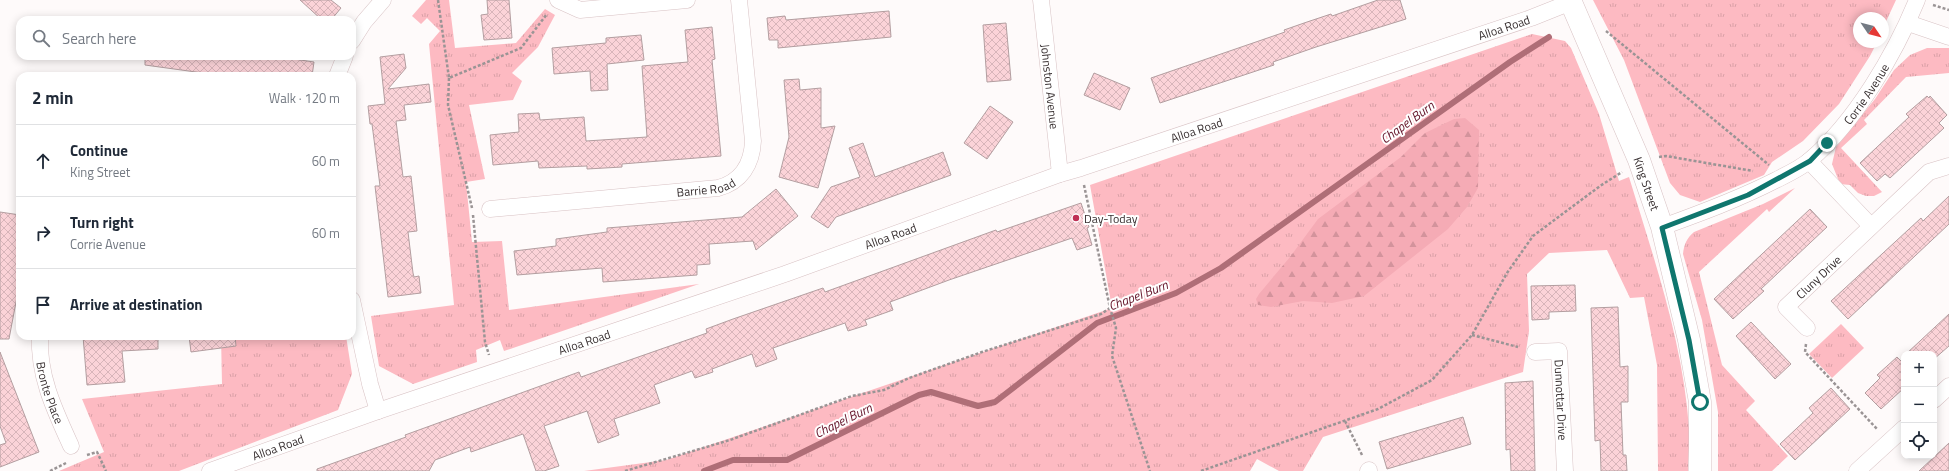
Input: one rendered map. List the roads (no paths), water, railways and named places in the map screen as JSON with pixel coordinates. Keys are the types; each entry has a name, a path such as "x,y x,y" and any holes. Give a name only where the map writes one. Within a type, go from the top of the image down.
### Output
{"main road":[{"name":"King Street","path":"1571,1 1640,160 1662,228 1689,340 1700,402 1700,471"}],"street":[{"path":"356,35 382,0"},
{"path":"558,0 580,10 688,0"},
{"name":"Barrie Road","path":"490,209 718,188 729,185 740,177 748,166 753,152 753,141 740,0"},
{"name":"Johnston Avenue","path":"1041,0 1060,174"},
{"name":"Corrie Avenue","path":"1662,228 1748,195 1810,161 1863,100 1908,23 1917,0"},
{"name":"Alloa Road","path":"210,471 378,411 786,274 1060,174 1531,18 1571,1"},
{"path":"1908,23 1949,36"},
{"path":"339,72 343,60"},
{"path":"1810,161 1870,225"},
{"name":"Cluny Drive","path":"1807,328 1786,307 1870,225 1929,172 1949,166"},
{"path":"356,319 370,384 378,411"},
{"name":"Bronte Place","path":"40,340 39,351 50,398 76,452"},
{"name":"Dunnottar Drive","path":"1535,352 1558,351 1565,471"},
{"path":"1937,397 1949,386"},
{"path":"1857,471 1901,431"}],"waterway":[{"name":"Chapel Burn","path":"704,471 733,460 787,460 919,395 931,392 978,406 995,402 1097,323 1176,293 1221,268 1510,62 1549,37"}],"place":[{"name":"Day-Today","path":"1076,218"}]}
